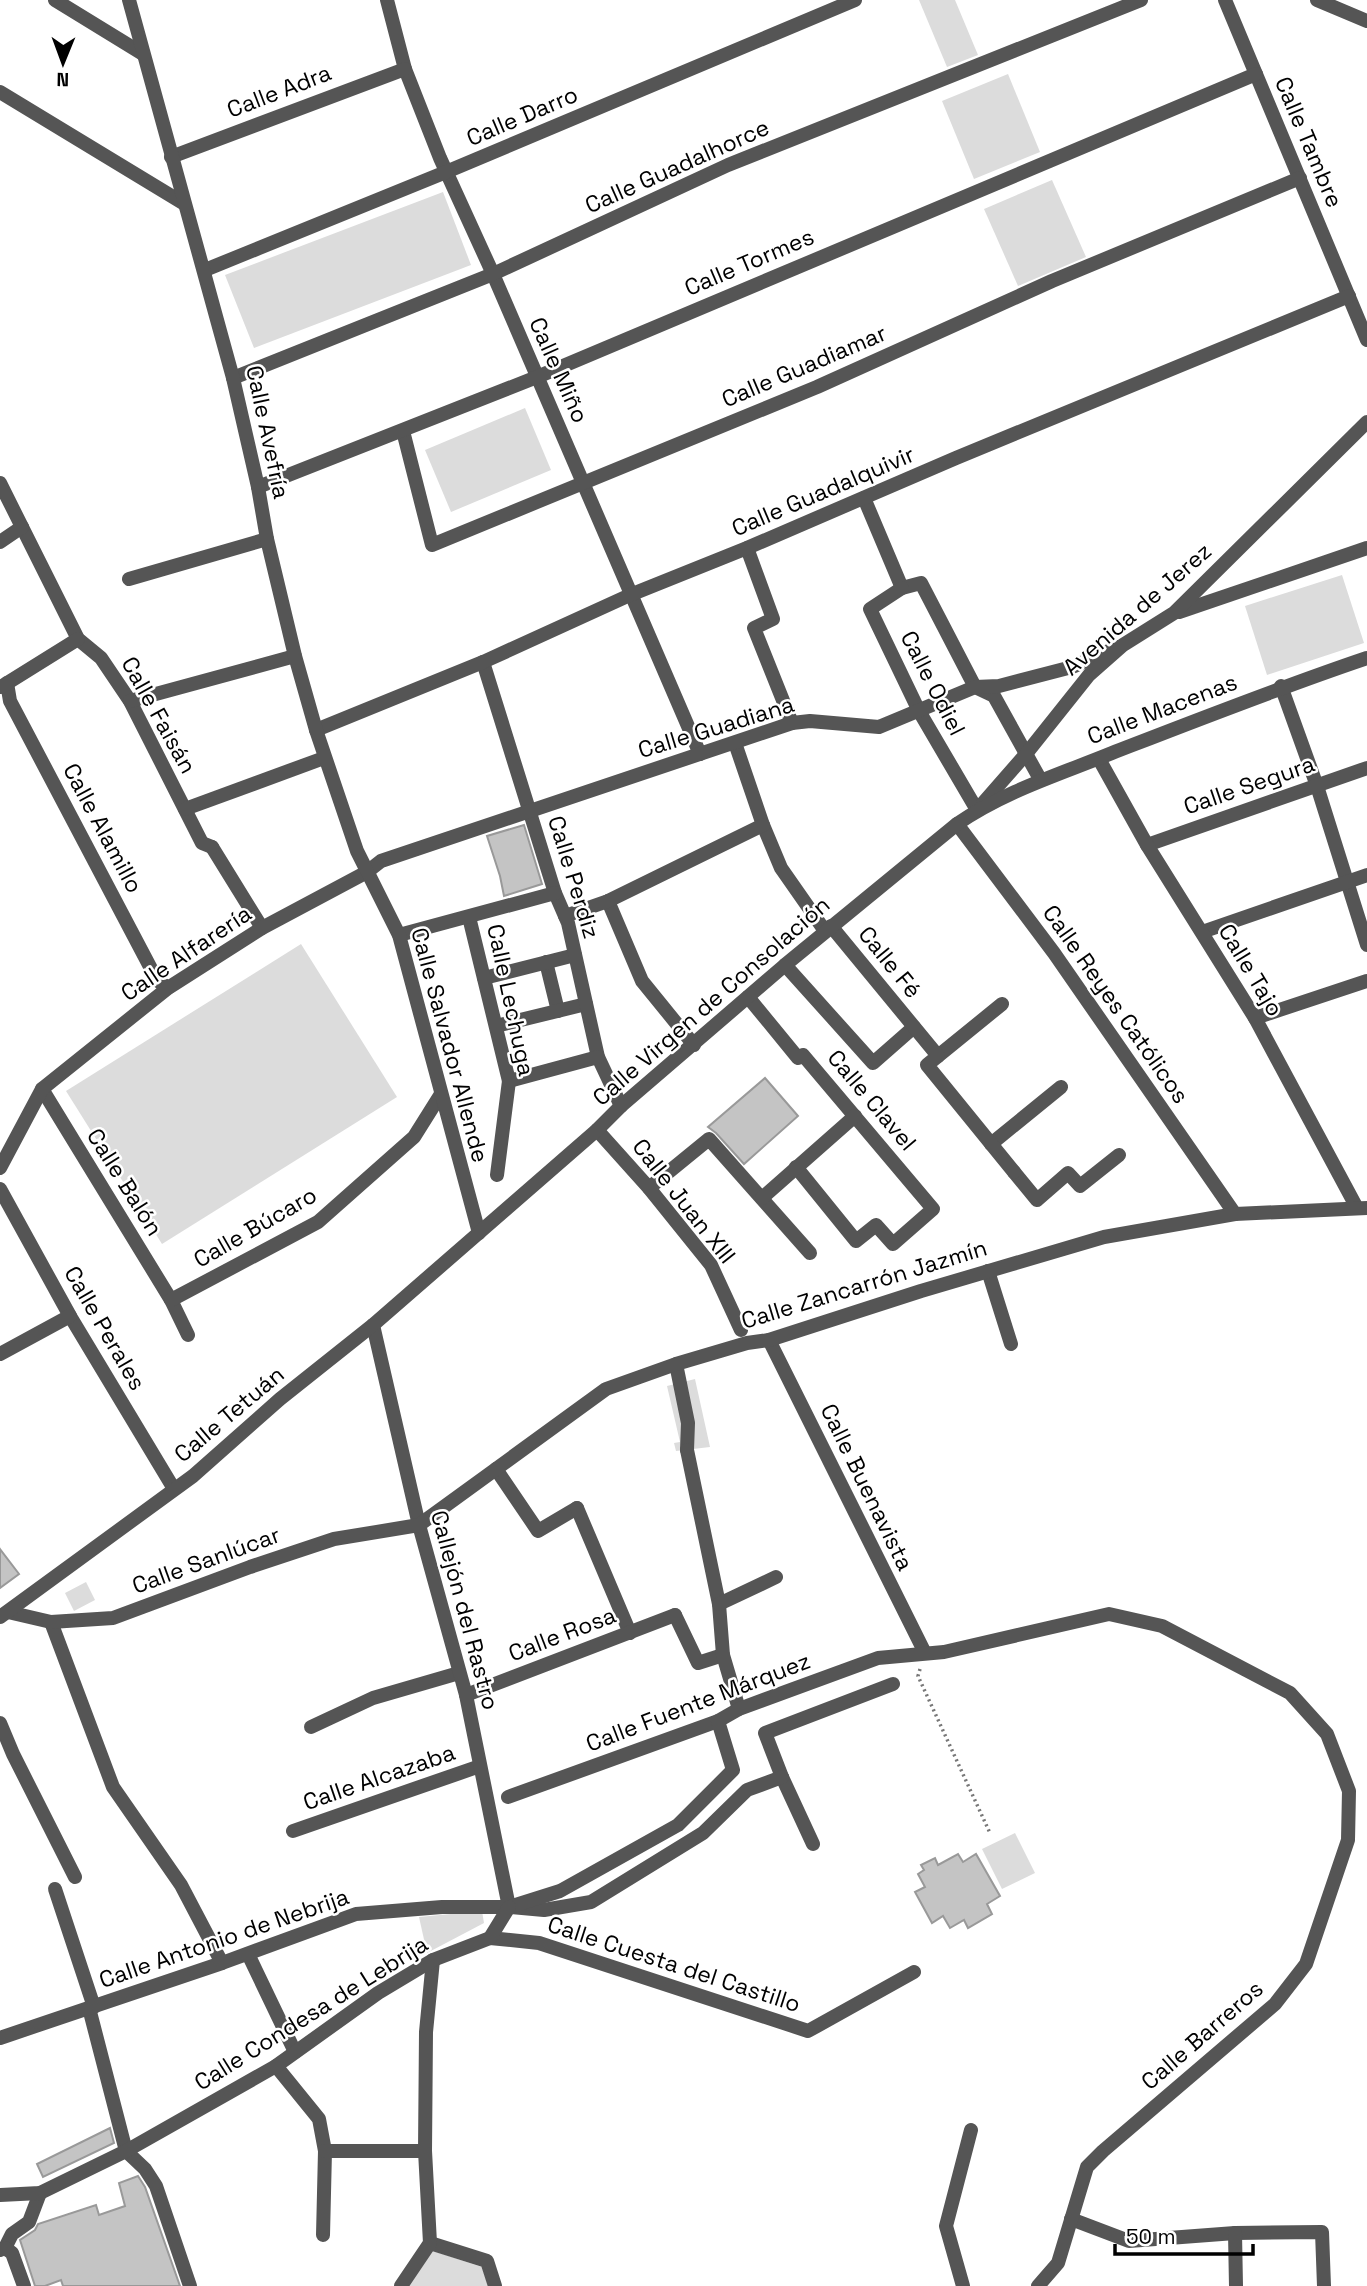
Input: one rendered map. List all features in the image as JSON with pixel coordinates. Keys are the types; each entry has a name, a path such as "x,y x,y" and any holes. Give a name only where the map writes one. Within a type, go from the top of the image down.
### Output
{"street":[{"path":"55,0 143,54"},
{"name":"Calle Avefría","path":"129,0 233,377 295,656 324,758 367,872"},
{"name":"Calle Miño","path":"387,0 405,69 446,172 493,274 700,754"},
{"name":"Calle Darro","path":"205,270 855,0"},
{"name":"Calle Guadalhorce","path":"233,377 493,274 728,165 1141,0"},
{"name":"Calle Tambre","path":"1225,0 1367,340"},
{"path":"1317,0 1367,21"},
{"name":"Calle Adra","path":"171,157 405,69"},
{"name":"Calle Tormes","path":"258,486 537,377 1256,74"},
{"path":"0,92 183,203"},
{"name":"Calle Guadiamar","path":"403,431 432,545 817,387 1052,281 1300,178"},
{"name":"Calle Guadalquivir","path":"316,730 483,662 630,595 1349,296"},
{"name":"Avenida de Jerez","path":"977,810 1089,675 1123,645 1174,613 1367,422"},
{"name":"Calle Faisán","path":"0,483 78,639 101,659 130,701 202,843 212,847 262,928"},
{"path":"864,498 902,588 921,583 975,687 994,696 1040,779"},
{"path":"0,542 22,527"},
{"path":"129,579 267,539"},
{"path":"747,548 773,619 754,628 792,723"},
{"path":"1174,613 1367,548"},
{"name":"Calle Odiel","path":"902,588 870,609 919,711 977,810"},
{"path":"3,685 78,639"},
{"name":"Calle Guadiana","path":"367,872 381,860 792,723 810,721 879,727 975,687 999,687 1072,667 1123,645"},
{"path":"130,701 295,656"},
{"name":"Calle Macenas","path":"977,810 1040,779 1099,759 1281,687 1367,658"},
{"name":"Calle Perdiz","path":"483,662 555,893 565,916 598,1058 621,1105"},
{"name":"Calle Alamillo","path":"3,685 158,980 168,988"},
{"path":"1281,687 1317,786 1367,945"},
{"name":"Calle Fé","path":"734,743 763,825 782,868 828,928 914,1027 932,1060 991,1144 1037,1200 1068,1173 1080,1186 1119,1154"},
{"path":"185,809 324,758"},
{"name":"Calle Tajo","path":"1099,759 1147,845 1255,1018 1362,1208"},
{"name":"Calle Segura","path":"1147,845 1367,768"},
{"name":"Calle Virgen de Consolación","path":"479,1233 597,1130 621,1105 828,928 977,810"},
{"name":"Calle Reyes Católicos","path":"957,824 1054,953 1235,1214"},
{"path":"565,916 608,901 763,825"},
{"name":"Calle Alfarería","path":"42,1089 168,988 262,928 367,872"},
{"name":"Calle Salvador Allende","path":"367,872 399,935 479,1233"},
{"path":"1202,932 1367,875"},
{"path":"399,935 555,893"},
{"path":"608,901 642,981 694,1045"},
{"name":"Calle Lechuga","path":"470,917 509,1081 497,1175"},
{"path":"484,978 575,955"},
{"path":"547,962 558,1011"},
{"path":"785,965 873,1063 914,1027"},
{"path":"1255,1018 1367,981"},
{"name":"Calle Clavel","path":"748,997 798,1058 803,1055 933,1209 893,1244 876,1225 856,1241 796,1167"},
{"path":"496,1026 586,1004"},
{"path":"932,1060 1002,1004"},
{"path":"509,1081 598,1058"},
{"path":"991,1144 1061,1087"},
{"path":"0,1168 42,1089"},
{"name":"Calle Balón","path":"42,1089 171,1300 188,1335"},
{"name":"Calle Búcaro","path":"171,1300 318,1222 414,1137 441,1094"},
{"path":"762,1198 855,1116"},
{"name":"Calle Juan XIII","path":"597,1130 649,1188 711,1265 744,1336"},
{"path":"649,1188 709,1139 810,1253"},
{"name":"Calle Perales","path":"0,1189 70,1316 174,1489"},
{"name":"Calle Zancarrón Jazmín","path":"419,1525 606,1389 744,1336 769,1340 1104,1237 1235,1214 1362,1208"},
{"name":"Calle Tetuán","path":"4,1615 193,1476 280,1399 373,1325 479,1233"},
{"path":"988,1271 1011,1344"},
{"path":"0,1354 70,1316"},
{"name":"Callejón del Rastro","path":"373,1325 419,1525 466,1695 509,1907"},
{"name":"Calle Buenavista","path":"769,1340 925,1653"},
{"path":"676,1364 688,1423 687,1450 719,1604 723,1655 739,1709"},
{"path":"496,1469 538,1531 577,1508 630,1633"},
{"name":"Calle Sanlúcar","path":"4,1615 51,1622 113,1618 334,1539 419,1525"},
{"path":"719,1604 776,1577"},
{"name":"Calle Barreros","path":"925,1653 944,1652 1108,1614 1162,1626 1290,1693 1327,1734 1349,1791 1348,1840 1306,1964 1275,2004 1087,2167 1058,2263 1038,2286"},
{"name":"Calle Rosa","path":"466,1695 675,1615 698,1663 723,1655"},
{"path":"51,1622 113,1787 181,1885 222,1963"},
{"name":"Calle Fuente Márquez","path":"489,1804 718,1721 739,1709 878,1658 925,1653"},
{"path":"311,1727 373,1699 460,1673"},
{"path":"813,1844 765,1733 893,1684"},
{"path":"490,1938 509,1907 560,1891 678,1825 733,1770 718,1721"},
{"path":"0,1723 75,1877 55,1889 92,2008 126,2151 145,2169 156,2186 190,2286"},
{"name":"Calle Alcazaba","path":"293,1830 480,1766"},
{"path":"509,1907 544,1910 591,1902 703,1833 747,1790 782,1777"},
{"name":"Calle Antonio de Nebrija","path":"0,2038 248,1954 356,1914 442,1907 509,1907"},
{"name":"Calle Condesa de Lebrija","path":"40,2193 126,2151 276,2066 378,1993 433,1960 490,1938"},
{"name":"Calle Cuesta del Castillo","path":"490,1938 539,1943 808,2031 914,1972"},
{"path":"248,1954 295,2052"},
{"path":"401,2286 430,2243 425,2151 426,2032 433,1960"},
{"path":"276,2066 319,2119 325,2151 323,2235"},
{"path":"962,2286 946,2226 971,2130"},
{"path":"325,2151 425,2151"},
{"path":"0,2195 40,2193 29,2222 12,2234 2,2249 12,2253 24,2286"},
{"path":"1071,2219 1129,2241 1234,2233 1322,2232 1324,2286"},
{"path":"1234,2233 1236,2286"},
{"path":"430,2243 487,2261 495,2286"}],"path":[{"path":"918,1676 990,1833"}],"shaded area":[{"path":"919,0 955,0 978,55 947,67"},
{"path":"1008,74 1040,152 974,179 942,101"},
{"path":"1052,180 1086,257 1018,286 984,209"},
{"path":"443,192 471,265 254,348 225,275"},
{"path":"525,408 551,470 451,512 425,450"},
{"path":"1342,575 1364,643 1267,675 1245,606"},
{"path":"301,944 397,1097 162,1244 66,1091"},
{"path":"695,1379 710,1447 676,1451 674,1443 680,1442 667,1386"},
{"path":"86,1582 95,1600 74,1611 65,1593"},
{"path":"1015,1833 1035,1873 1002,1889 982,1849"},
{"path":"482,1911 484,1923 427,1953 419,1917"},
{"path":"433,2251 482,2267 488,2286 408,2286"}],"building":[{"path":"524,825 542,884 504,896 487,836"},
{"path":"765,1078 798,1116 744,1164 708,1127"},
{"path":"0,1549 19,1574 0,1588"},
{"path":"958,1854 963,1862 976,1854 1000,1896 987,1904 992,1914 968,1928 964,1920 950,1928 943,1916 932,1923 915,1892 925,1887 918,1874 924,1870 921,1865 935,1858 938,1865"},
{"path":"110,2128 114,2143 43,2177 37,2164"},
{"path":"138,2176 145,2187 180,2286 63,2286 61,2280 45,2286 35,2286 20,2240 35,2230 38,2224 96,2205 99,2215 125,2206 119,2183"}]}
